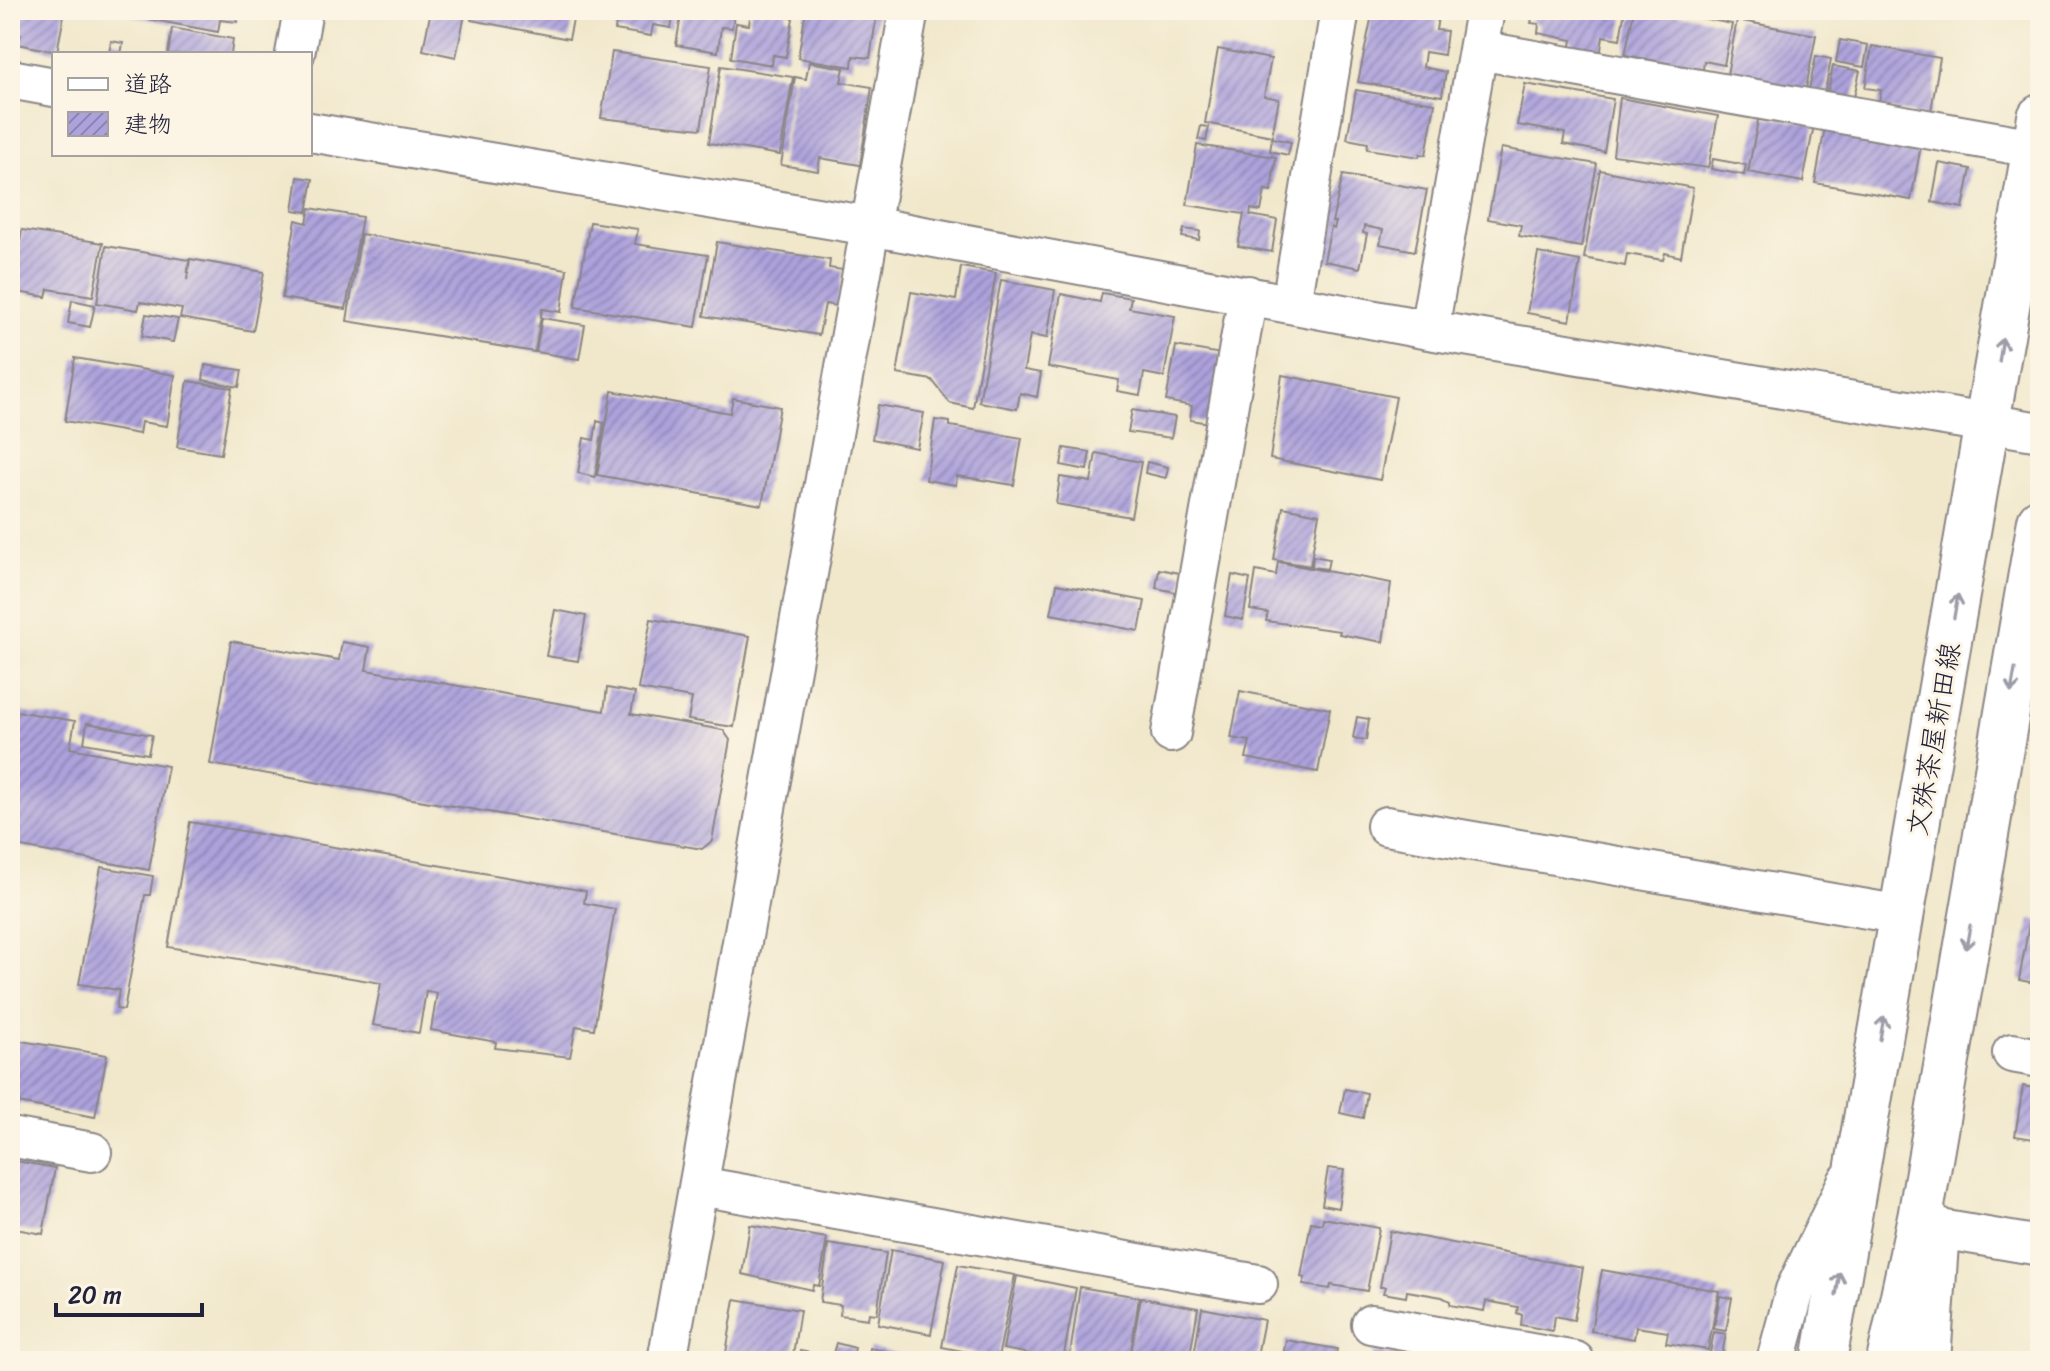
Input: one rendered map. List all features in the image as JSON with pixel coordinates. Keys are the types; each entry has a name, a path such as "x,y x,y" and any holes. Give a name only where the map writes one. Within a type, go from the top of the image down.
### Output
{"main road":[{"name":"文殊茶屋新田線","path":"1824,1361 2037,132"},
{"path":"1889,1361 1930,1221 2040,521"}],"street":[{"path":"295,52 303,10"},
{"path":"667,1361 909,10"},
{"path":"1291,303 1340,10"},
{"path":"1429,330 1485,10"},
{"path":"1478,50 2037,132"},
{"path":"10,79 52,87"},
{"path":"312,132 870,226 1429,330 2040,432"},
{"path":"1171,733 1248,295"},
{"path":"1386,826 1902,915"},
{"path":"10,1137 92,1152"},
{"path":"1776,1361 1795,1290 1860,1155"},
{"path":"699,1186 1258,1284"},
{"path":"1931,1361 1930,1221 2040,1246"},
{"path":"1371,1324 1575,1361"}],"building":[{"path":"10,10 65,10 57,52 18,44 21,34 10,32"},
{"path":"133,10 239,10 237,22 220,20 218,32 132,16"},
{"path":"431,10 466,10 456,57 423,50"},
{"path":"473,10 575,10 569,39 471,20"},
{"path":"618,10 674,10 671,28 653,25 651,36 615,30"},
{"path":"682,10 735,10 732,28 721,27 718,52 676,45"},
{"path":"751,10 787,10 786,17 793,18 786,57 773,55 772,65 731,58 736,23 749,25"},
{"path":"806,10 863,10 877,14 870,58 853,56 852,67 798,58"},
{"path":"1373,10 1439,10 1436,30 1447,31 1444,55 1425,52 1423,67 1446,72 1442,96 1358,82"},
{"path":"1534,10 1625,10 1620,39 1603,36 1600,56 1570,51 1572,40 1538,33 1539,24 1531,23"},
{"path":"1634,10 1662,10 1732,24 1724,65 1704,61 1703,70 1625,55"},
{"path":"1737,20 1816,35 1805,94 1726,80"},
{"path":"172,28 233,39 231,52 168,52"},
{"path":"1840,40 1868,45 1864,67 1836,62"},
{"path":"111,41 123,43 121,52 109,52"},
{"path":"1872,46 1940,58 1930,117 1878,107 1881,90 1865,88"},
{"path":"1218,49 1271,59 1264,96 1279,99 1272,136 1205,123"},
{"path":"612,52 711,66 701,129 601,118"},
{"path":"1816,56 1831,59 1825,92 1809,89"},
{"path":"809,62 844,68 841,82 872,87 860,165 820,158 818,171 781,165 795,77 806,79"},
{"path":"721,66 793,77 780,155 709,143"},
{"path":"1833,66 1860,71 1853,101 1827,96"},
{"path":"1525,84 1613,99 1604,152 1563,144 1565,133 1517,125"},
{"path":"1356,90 1435,103 1426,155 1420,154 1419,157 1367,149 1368,143 1347,139"},
{"path":"1620,98 1718,116 1708,168 1613,155"},
{"path":"1759,115 1814,125 1803,182 1748,172"},
{"path":"1201,126 1209,127 1206,141 1198,139"},
{"path":"1825,127 1921,145 1911,200 1815,183"},
{"path":"1272,138 1291,142 1288,155 1270,151"},
{"path":"1197,145 1276,157 1271,191 1265,190 1261,211 1251,209 1250,215 1277,220 1272,252 1238,246 1244,214 1187,205"},
{"path":"1501,148 1597,164 1581,247 1519,236 1521,225 1488,219"},
{"path":"1713,159 1746,165 1744,175 1711,169"},
{"path":"1939,163 1971,169 1963,208 1932,202"},
{"path":"1600,170 1693,188 1681,257 1665,253 1663,260 1627,254 1625,266 1584,258"},
{"path":"1343,175 1427,190 1415,251 1380,244 1383,230 1364,226 1363,233 1367,234 1360,268 1324,261 1331,227 1334,229 1336,222 1332,222"},
{"path":"298,177 313,179 307,212 293,210"},
{"path":"310,208 362,217 346,309 282,298 296,220 307,223"},
{"path":"590,222 638,229 635,244 708,255 696,327 575,307"},
{"path":"10,227 19,229 12,272 10,272"},
{"path":"1184,229 1200,231 1199,240 1182,237"},
{"path":"22,230 103,243 93,296 48,289 46,297 12,291"},
{"path":"361,234 567,269 561,312 542,309 535,352 347,321"},
{"path":"717,242 830,260 829,268 843,270 837,306 825,304 819,335 704,316"},
{"path":"106,246 189,260 187,280 190,259 264,272 253,331 180,318 182,309 140,302 138,310 97,303"},
{"path":"1538,253 1580,261 1570,321 1527,313"},
{"path":"961,267 996,273 973,408 950,403 932,380 897,374 911,292 956,300"},
{"path":"1001,280 1055,290 1047,338 1030,335 1024,370 1041,373 1037,397 1020,393 1017,409 979,402"},
{"path":"1102,293 1131,298 1129,308 1175,316 1164,377 1144,373 1140,395 1117,391 1119,380 1048,367 1061,294 1100,302"},
{"path":"72,300 95,305 90,327 68,323"},
{"path":"146,314 178,319 173,342 142,336"},
{"path":"542,318 585,325 579,359 536,352"},
{"path":"1176,346 1221,354 1209,423 1190,420 1192,406 1166,401"},
{"path":"75,358 175,375 167,426 141,422 139,434 65,421"},
{"path":"205,365 242,370 239,387 203,380"},
{"path":"1282,375 1396,397 1380,480 1270,459"},
{"path":"188,381 232,388 221,454 177,447"},
{"path":"612,391 730,413 733,398 780,407 762,505 597,475"},
{"path":"878,405 924,413 917,448 872,439"},
{"path":"1132,410 1175,417 1171,438 1128,432"},
{"path":"935,420 950,422 950,426 1022,438 1014,485 957,476 956,485 926,480"},
{"path":"597,421 604,423 595,477 578,473 584,438 594,440"},
{"path":"1064,448 1090,452 1087,470 1061,465"},
{"path":"1096,453 1141,462 1131,517 1056,504 1060,477 1091,482"},
{"path":"1147,462 1168,467 1166,478 1145,473"},
{"path":"1283,507 1319,514 1310,566 1274,560"},
{"path":"1313,556 1329,559 1327,569 1312,567"},
{"path":"1278,562 1391,583 1383,642 1339,634 1340,631 1266,621 1268,613 1250,610 1256,571 1276,575"},
{"path":"1159,569 1184,574 1180,593 1156,588"},
{"path":"1232,575 1250,579 1243,620 1225,616"},
{"path":"1057,584 1145,601 1139,631 1051,614"},
{"path":"555,610 586,616 578,661 546,656"},
{"path":"651,619 750,636 734,727 688,720 692,698 638,689"},
{"path":"231,641 339,660 342,642 370,647 366,670 604,711 607,688 635,693 631,714 723,730 730,740 712,841 702,849 210,764"},
{"path":"1240,691 1330,709 1318,772 1246,758 1250,741 1231,738"},
{"path":"10,710 75,721 70,748 168,766 149,870 10,845"},
{"path":"1357,717 1369,719 1366,740 1353,738"},
{"path":"87,723 152,735 148,754 84,743"},
{"path":"190,822 586,891 584,903 615,909 594,1029 576,1026 570,1057 495,1048 496,1042 431,1030 437,993 426,991 419,1033 373,1025 381,983 168,947"},
{"path":"101,867 153,876 150,895 145,895 124,1010 116,1009 119,990 79,984"},
{"path":"2030,919 2040,921 2040,984 2019,980"},
{"path":"15,1040 107,1055 95,1117 18,1103 16,1115 10,1114 10,1066"},
{"path":"2023,1086 2040,1089 2040,1140 2015,1136"},
{"path":"1345,1089 1367,1093 1363,1118 1340,1113"},
{"path":"10,1160 55,1168 43,1234 10,1228"},
{"path":"1328,1168 1344,1170 1338,1208 1322,1205"},
{"path":"1323,1218 1379,1228 1367,1291 1331,1285 1330,1289 1303,1285 1305,1278 1301,1277 1311,1222 1322,1224"},
{"path":"750,1225 827,1238 819,1286 813,1285 812,1290 742,1274"},
{"path":"1390,1231 1583,1268 1574,1320 1555,1316 1553,1331 1521,1325 1522,1315 1517,1313 1518,1307 1486,1301 1484,1311 1450,1305 1450,1301 1442,1297 1407,1291 1406,1297 1383,1293 1385,1287 1380,1287"},
{"path":"828,1244 886,1253 877,1314 869,1313 868,1319 840,1315 841,1305 820,1302"},
{"path":"891,1250 945,1260 931,1334 878,1324"},
{"path":"958,1265 1015,1275 998,1358 942,1347"},
{"path":"1602,1270 1719,1291 1708,1350 1666,1343 1668,1332 1636,1327 1634,1339 1591,1331"},
{"path":"1017,1276 1076,1288 1063,1360 1003,1349"},
{"path":"1080,1287 1139,1297 1131,1352 1141,1298 1198,1308 1189,1361 1069,1361"},
{"path":"1720,1296 1732,1298 1726,1331 1714,1329"},
{"path":"735,1299 800,1310 792,1361 725,1359"},
{"path":"1202,1308 1264,1320 1256,1361 1193,1361"},
{"path":"1714,1332 1726,1334 1721,1360 1709,1358"},
{"path":"1286,1340 1337,1349 1335,1361 1282,1361"},
{"path":"836,1343 855,1348 852,1361 831,1361"},
{"path":"870,1348 911,1356 910,1361 868,1361"},
{"path":"1374,1350 1417,1358 1416,1361 1372,1361"},
{"path":"800,1351 817,1354 816,1361 798,1361"}]}
